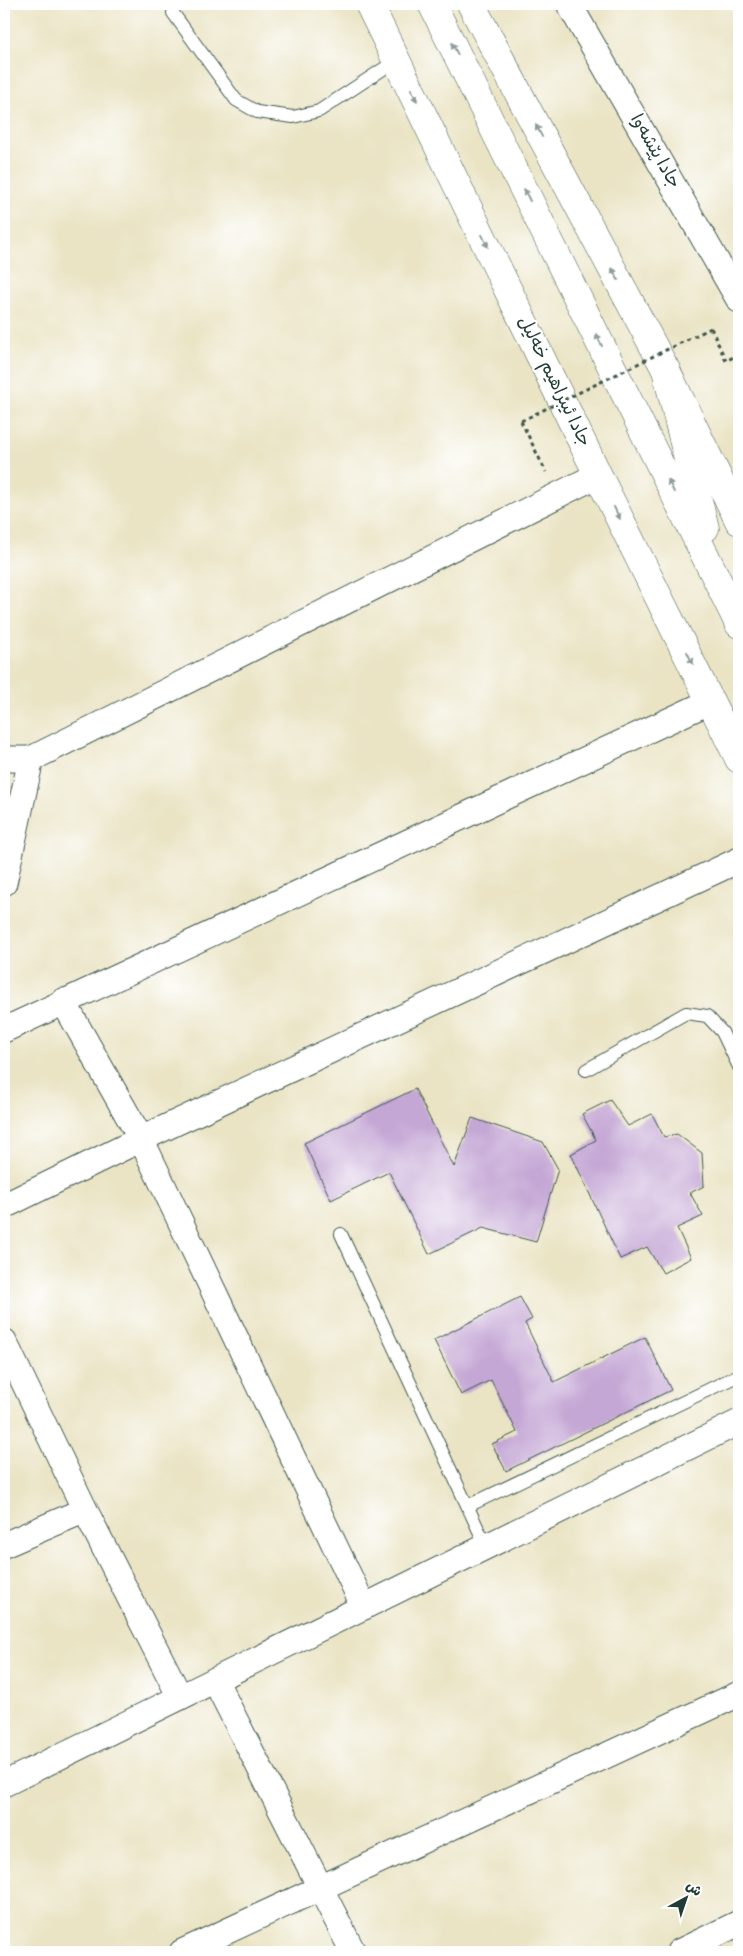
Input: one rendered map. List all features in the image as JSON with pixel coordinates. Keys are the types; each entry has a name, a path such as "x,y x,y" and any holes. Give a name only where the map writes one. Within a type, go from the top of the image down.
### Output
{"main road":[{"name":"جادا ئیبراهیم خەلیل","path":"370,4 598,476 739,759"},
{"path":"432,4 739,624"},
{"path":"471,4 666,370 739,521"},
{"path":"666,370 704,524 726,598"}],"street":[{"name":"جادا پێشەوا","path":"569,4 739,300"},
{"path":"4,759 31,759 598,476"},
{"path":"4,1030 711,701"},
{"path":"4,883 31,759"},
{"path":"4,1206 141,1139 739,860"},
{"path":"63,1001 141,1139 364,1607"},
{"path":"4,1341 85,1510 180,1697"},
{"path":"4,1784 739,1422"},
{"path":"4,1545 85,1510"},
{"path":"215,1680 353,1952"},
{"path":"182,1952 739,1694"},
{"path":"679,1952 739,1923"}],"lane":[{"path":"173,13 236,100 257,112 293,117 319,112 397,60"},
{"path":"586,1070 686,1013 707,1016 722,1032 739,1067"},
{"path":"341,1234 486,1546"},
{"path":"468,1506 739,1375"}],"path":[{"path":"536,452 521,421 711,328 726,361 739,354"}],"building":[{"path":"415,1089 454,1167 472,1118 543,1142 558,1169 536,1242 483,1228 429,1254 389,1172 331,1200 304,1143"},
{"path":"610,1100 628,1126 652,1114 664,1137 677,1134 702,1153 704,1186 690,1193 703,1216 677,1228 691,1258 663,1273 647,1247 620,1259 571,1154 596,1140 582,1114"},
{"path":"520,1297 532,1319 525,1323 554,1382 645,1337 671,1390 506,1471 492,1444 517,1432 491,1380 461,1395 434,1340"}]}
